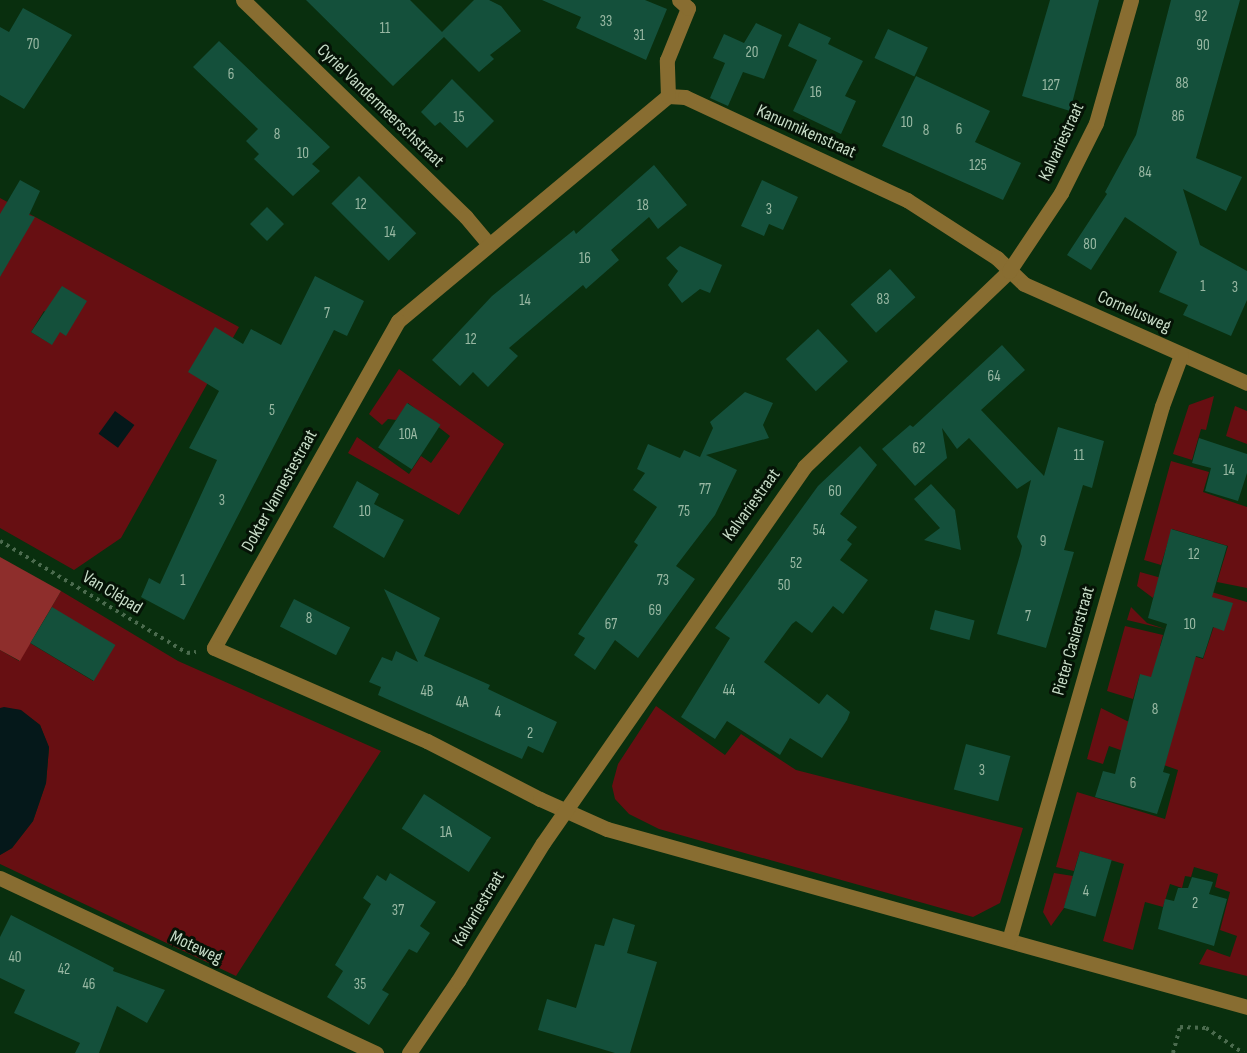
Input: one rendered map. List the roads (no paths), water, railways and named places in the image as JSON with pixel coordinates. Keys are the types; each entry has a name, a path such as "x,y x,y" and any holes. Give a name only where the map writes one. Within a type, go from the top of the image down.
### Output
{"street":[{"name":"Cyriel Vandermeerschstraat","path":"243,0 466,217 488,243"},
{"path":"668,96 667,60 688,8 679,0"},
{"name":"Kalvariestraat","path":"409,1053 458,981 543,843 567,811 744,548 804,467 1009,271 1061,193 1096,123 1131,0"},
{"name":"Dokter Vannestestraat","path":"567,811 427,741 214,648 398,321 488,243 668,96"},
{"name":"Kanunnikenstraat","path":"668,96 685,98 908,200 997,258 1009,271"},
{"name":"Cornelusweg","path":"1009,271 1024,284 1181,355 1247,382"},
{"name":"Pieter Casierstraat","path":"1009,940 1162,406 1181,355"},
{"path":"567,811 607,829 1247,1007"},
{"name":"Moteweg","path":"0,878 376,1053"}]}
